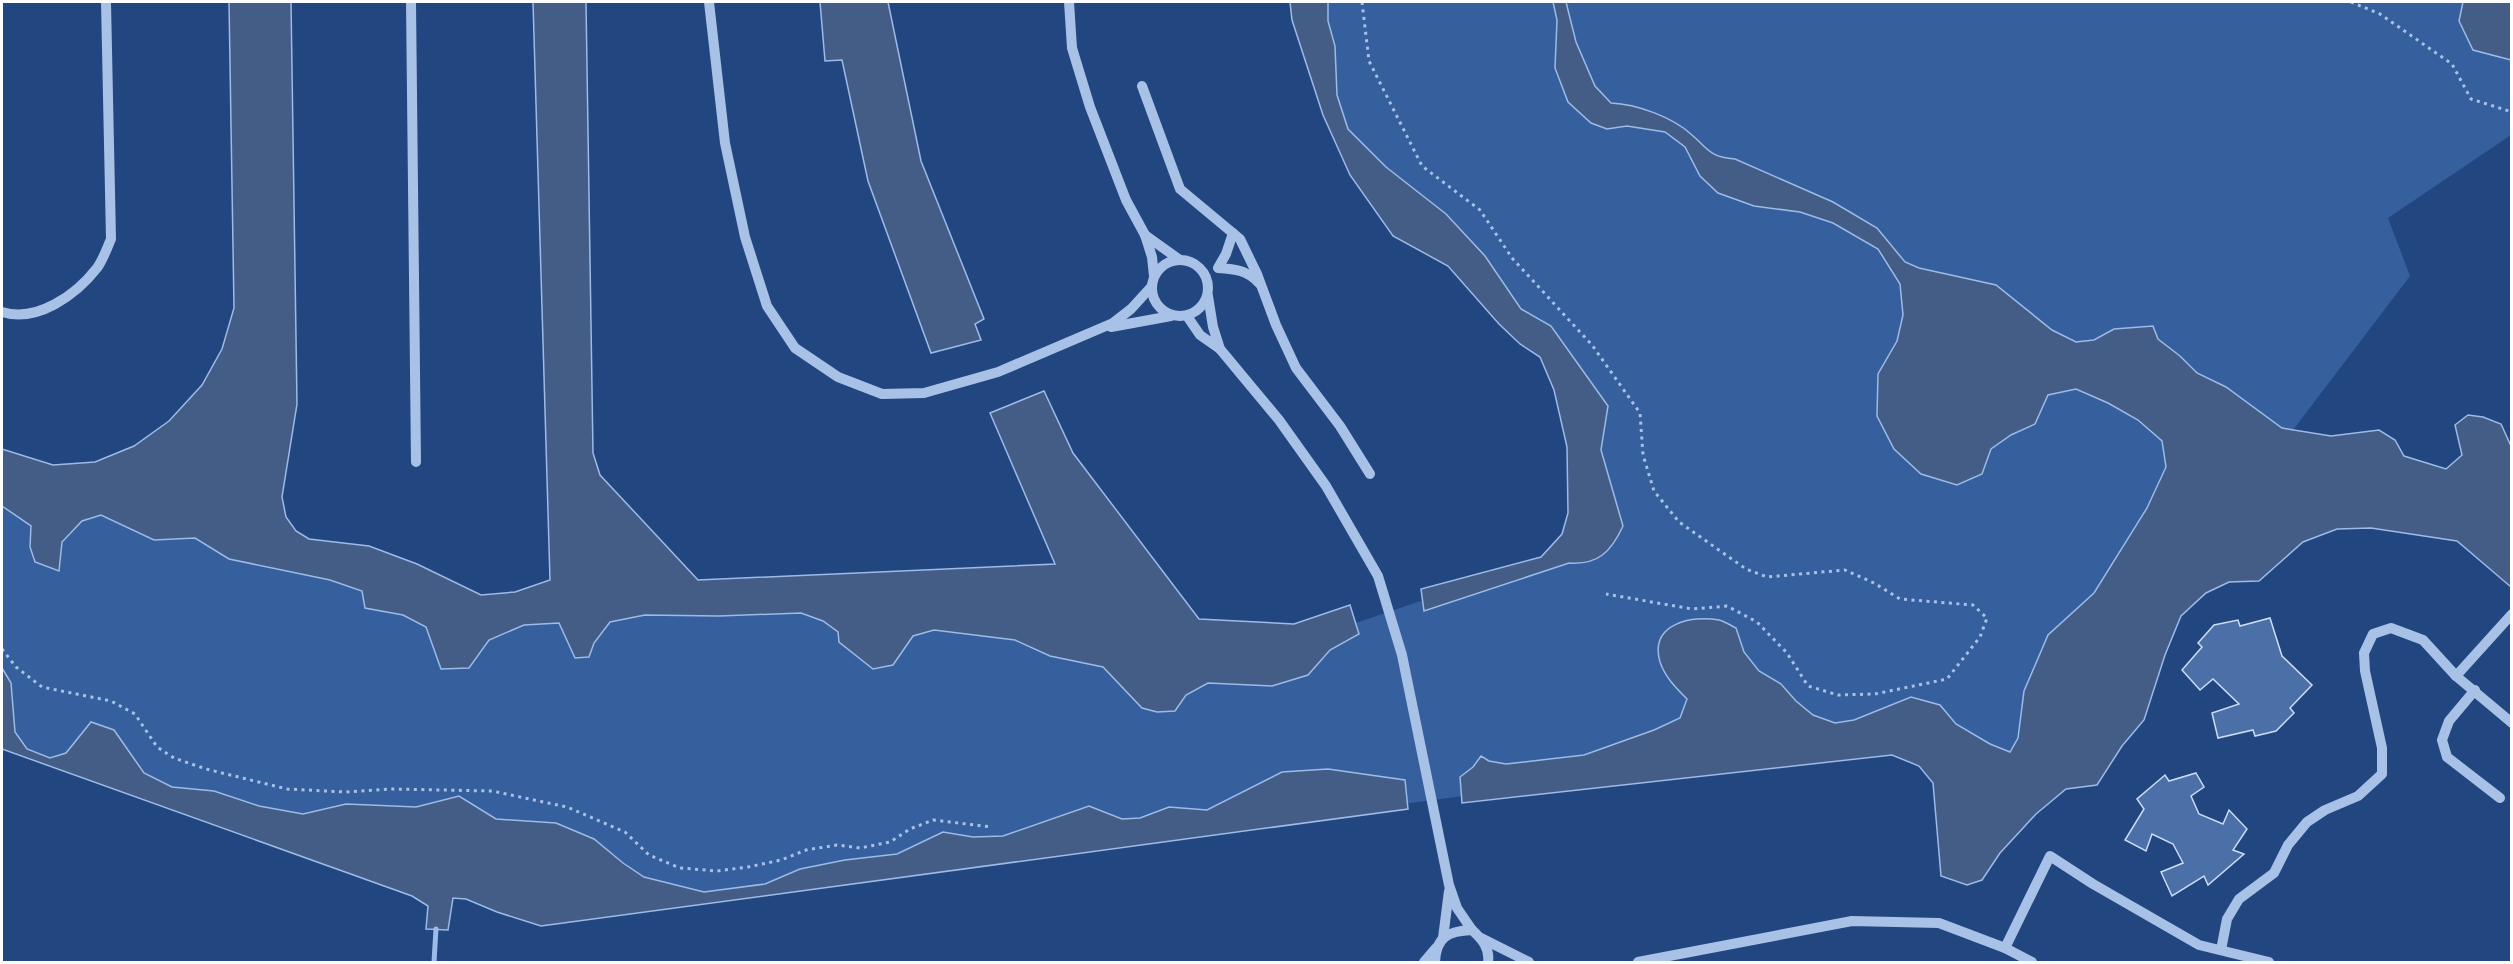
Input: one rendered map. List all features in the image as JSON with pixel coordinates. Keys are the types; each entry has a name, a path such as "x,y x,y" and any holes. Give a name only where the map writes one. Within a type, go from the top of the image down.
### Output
{"street":[{"path":"2,312 11,315 38,312 72,293 98,267 111,239 106,2"},
{"path":"411,2 416,462"},
{"path":"709,2 725,143 745,237 767,306 795,348 838,377 882,394 924,393 998,372 1113,322 1131,309 1163,266 1180,260"},
{"path":"1069,2 1072,48 1090,107 1126,200 1145,235 1152,257 1153,296 1159,308 1171,316"},
{"path":"1142,86 1180,189 1240,239 1296,368 1340,426 1370,474"},
{"path":"1218,268 1226,254 1233,233"},
{"path":"1145,235 1180,260 1193,263 1203,271 1208,281 1213,327 1220,349"},
{"path":"1203,271 1218,268 1238,269 1252,275 1261,285"},
{"path":"1091,333 1171,316 1187,316 1199,310 1208,295"},
{"path":"1187,316 1200,335 1220,349 1279,420 1326,486 1378,576 1402,655 1449,885 1457,908 1487,949 1488,963"},
{"path":"2456,676 2511,614"},
{"path":"2221,950 2227,919 2239,899 2274,873 2288,845 2307,822 2325,810 2358,796 2382,774 2382,748 2365,671 2364,653 2373,634 2391,628 2423,640 2456,676 2511,723"},
{"path":"2475,690 2449,721 2442,740 2447,757 2500,798"},
{"path":"2005,948 2050,856 2093,884 2199,945 2269,963"},
{"path":"1443,938 1449,885"},
{"path":"1638,963 1852,921 1938,923 2005,948 2032,963"},
{"path":"1424,963 1443,938 1454,932 1476,934 1529,963"},
{"path":"1435,963 1436,948"}],"path":[{"path":"1362,2 1369,61 1422,166 1480,210 1512,258 1592,345 1640,412 1643,455 1654,491 1679,522 1746,569 1767,577 1845,570 1874,583 1900,599 1973,605 1987,618 1980,637 1947,679 1875,694 1838,695 1808,686 1787,653 1757,622 1727,606 1692,609 1606,594"},
{"path":"2351,2 2380,14 2452,64 2471,99 2511,112"},
{"path":"2,649 16,667 42,687 111,701 135,714 157,747 174,758 206,769 287,789 346,792 392,789 492,791 567,807 625,832 649,855 680,868 717,871 780,861 806,850 837,845 860,848 890,842 933,820 992,827"}],"shaded area":[{"path":"229,2 291,2 297,404 282,497 286,517 296,531 309,539 369,546 417,564 481,595 515,592 550,580 533,2 586,2 593,453 600,475 698,580 1055,564 990,413 1044,391 1073,453 1199,619 1294,624 1350,605 1359,634 1330,650 1308,675 1272,686 1208,683 1186,695 1175,711 1157,712 1142,708 1103,667 1050,656 1015,640 934,630 913,636 893,665 873,669 839,642 838,632 823,621 801,613 719,616 645,615 610,622 594,643 589,657 575,658 559,623 524,625 489,640 469,668 441,669 426,627 403,615 365,608 362,591 330,580 229,559 195,538 154,540 101,515 82,521 62,542 59,571 35,562 30,547 31,526 2,506 2,449 53,465 95,462 134,446 169,421 202,385 222,349 234,308"},
{"path":"820,2 888,2 921,161 984,319 975,324 981,340 931,353 868,181 842,60 825,61"},
{"path":"1290,2 1328,2 1328,21 1335,46 1337,95 1348,129 1386,167 1446,214 1485,256 1521,309 1551,326 1608,406 1601,450 1623,526 1614,543 1596,559 1569,563 1424,611 1421,589 1541,557 1562,534 1568,513 1567,447 1554,390 1540,357 1520,344 1499,324 1448,266 1393,236 1350,175 1323,115 1292,20"},
{"path":"1307,2 2511,2 2511,135 2388,218 2410,276 2012,800 1895,739 548,917 2,744 2,473 450,611 1035,584 1262,655 1576,548 1562,364 1338,128"},
{"path":"1553,2 1566,2 1576,42 1595,86 1611,103 1643,109 1665,117 1684,128 1706,149 1715,154 1735,159 1833,202 1877,228 1905,262 1919,268 1996,285 2052,330 2076,342 2094,340 2114,329 2153,326 2158,339 2197,373 2226,387 2282,428 2331,436 2379,430 2395,440 2404,456 2446,469 2462,455 2455,425 2468,415 2483,417 2501,424 2511,446 2511,587 2457,541 2371,528 2337,529 2303,542 2259,581 2229,582 2206,593 2181,616 2165,655 2144,720 2122,746 2097,785 2066,789 2036,814 2000,853 1982,880 1967,885 1941,876 1933,783 1919,766 1892,755 1462,803 1460,777 1473,767 1481,756 1489,761 1506,764 1584,755 1654,730 1680,718 1687,699 1665,673 1658,649 1666,631 1685,621 1696,619 1719,620 1736,628 1744,652 1759,671 1781,684 1813,715 1835,723 1854,720 1911,697 1940,705 1956,724 1990,744 2010,752 2018,738 2024,691 2048,635 2094,593 2147,508 2166,467 2162,441 2138,420 2076,389 2048,395 2035,424 2011,435 1991,449 1982,474 1957,485 1921,474 1894,449 1877,416 1878,374 1897,341 1903,315 1900,284 1878,249 1833,223 1800,212 1754,206 1718,193 1700,176 1685,147 1665,132 1627,126 1607,129 1591,123 1568,102 1555,68 1557,20"},
{"path":"2463,2 2511,2 2511,60 2473,50 2459,21"},
{"path":"2,668 11,683 15,732 27,749 50,758 66,753 91,722 114,730 144,773 172,787 214,791 259,806 303,814 346,804 416,807 459,796 496,819 556,823 594,839 644,877 704,892 765,884 800,869 845,860 897,854 943,832 973,837 1003,836 1089,806 1122,819 1140,818 1169,807 1207,810 1282,772 1328,769 1405,780 1408,809 541,926 466,899 453,898 448,930 426,929 428,906 412,896 2,749"}],"building":[{"path":"2270,618 2282,656 2312,685 2290,708 2294,713 2276,731 2255,736 2253,730 2218,738 2212,713 2239,704 2213,679 2200,690 2182,670 2202,647 2198,643 2214,625 2238,620 2240,626"},
{"path":"2196,773 2204,787 2191,796 2199,814 2223,824 2229,810 2247,829 2233,850 2244,854 2208,885 2204,876 2172,896 2161,872 2183,863 2173,844 2152,834 2146,851 2125,840 2144,809 2137,799 2165,775 2169,781"}],"waterway":[{"path":"434,962 436,929"}]}
